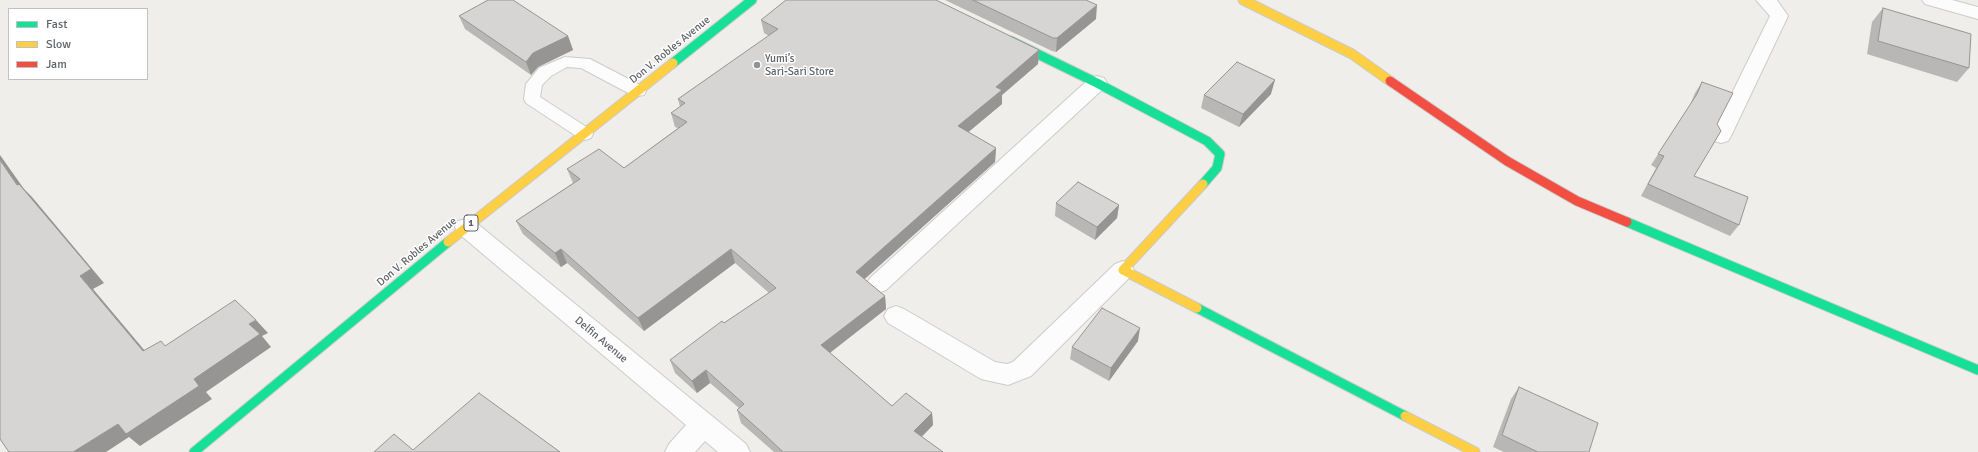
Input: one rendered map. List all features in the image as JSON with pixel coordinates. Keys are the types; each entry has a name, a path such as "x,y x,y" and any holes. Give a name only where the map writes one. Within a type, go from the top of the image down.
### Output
{"street":[{"name":"Don V. Robles Avenue","path":"194,452 466,227 752,0"},
{"path":"1243,0 1352,54 1507,161 1578,201 1978,370"},
{"path":"1721,136 1779,16 1772,5 1766,0"},
{"path":"1932,0 1978,13"},
{"path":"896,316 990,372 1008,375 1022,369 1123,270 1217,168 1220,154 1207,141 1097,83 1005,38"},
{"path":"878,284 1097,83"},
{"name":"Delfin Avenue","path":"466,227 737,452"},
{"path":"1123,270 1475,452"},
{"path":"678,452 704,425"}],"lane":[{"path":"585,134 532,99 534,84 545,72 565,62 584,63 638,91"}],"building":[{"path":"488,0 513,0 568,36 533,53 526,62 459,16"},
{"path":"786,0 936,0 1039,50 996,87 1002,90 958,126 996,148 856,272 885,296 821,345 892,406 906,393 932,413 914,431 943,452 783,452 737,410 744,404 706,370 692,381 670,360 722,321 724,323 776,288 731,249 638,318 561,249 555,253 516,221 580,179 567,169 599,149 624,168 687,122 671,113 685,103 678,99 778,29 761,20"},
{"path":"973,0 1086,0 1097,5 1057,38 1053,38"},
{"path":"1883,8 1971,34 1969,68 1878,41"},
{"path":"1237,62 1275,80 1243,114 1204,95"},
{"path":"1702,82 1733,93 1717,124 1721,131 1694,176 1748,197 1739,225 1648,184 1664,156 1658,154 1697,94"},
{"path":"0,160 17,185 19,184 91,269 80,276 143,351 161,341 165,346 235,300 256,320 249,324 260,334 194,379 199,386 126,434 118,424 73,452 9,452 0,439"},
{"path":"1078,182 1119,205 1097,227 1056,203"},
{"path":"1102,308 1140,328 1111,368 1072,347"},
{"path":"1519,387 1598,423 1589,452 1538,452 1502,435"},
{"path":"479,393 560,452 374,452 394,434 413,450"}],"traffic: fast":[{"path":"673,63 752,0"},
{"path":"1011,41 1097,83 1207,141 1220,154 1217,168 1203,184"},
{"path":"1627,222 1978,370"},
{"path":"194,452 448,242"},
{"path":"1197,308 1405,416"}],"traffic: slow":[{"path":"1243,0 1352,54 1390,81"},
{"path":"448,242 673,63"},
{"path":"1197,308 1123,270 1203,184"},
{"path":"1405,416 1475,452"}],"traffic: jam":[{"path":"1390,81 1507,161 1577,201 1627,222"}],"place":[{"name":"Yumi’s Sari-Sari Store","path":"757,65"}]}
